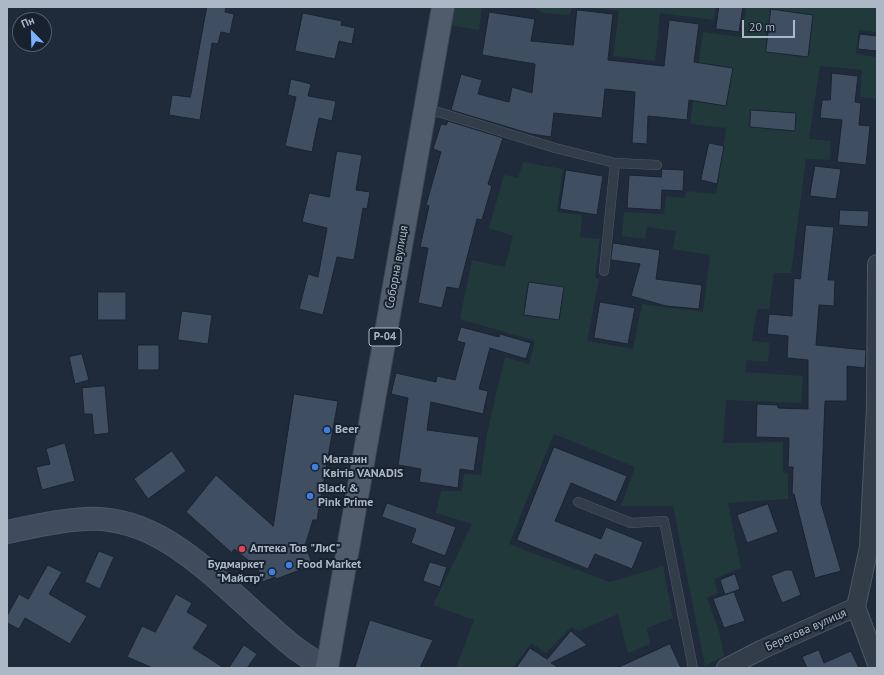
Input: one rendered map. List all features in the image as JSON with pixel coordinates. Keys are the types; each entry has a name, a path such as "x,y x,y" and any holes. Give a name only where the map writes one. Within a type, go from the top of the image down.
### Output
{"main road":[{"name":"Соборна вулиця","path":"327,667 443,7"}],"street":[{"name":"Берегова вулиця","path":"726,668 763,649 856,607 869,547 876,407 877,264"},
{"path":"7,532 85,519 115,521 139,528 165,540 193,558 301,654 327,667"},
{"path":"856,607 877,664"}],"lane":[{"path":"425,108 541,144 615,163 658,165"},
{"path":"604,271 615,163"},
{"path":"578,502 631,523 664,522 693,668"}],"green space":[{"path":"453,7 482,7 479,30 449,25"},
{"path":"572,7 570,15 543,13 534,8"},
{"path":"584,7 716,7 714,20 660,13 655,61 613,56 619,11"},
{"path":"746,7 877,7 877,32 859,30 856,54 877,57 877,99 860,97 862,70 820,66 809,139 831,141 830,160 806,159 791,273 774,273 769,309 757,309 752,341 770,343 768,362 747,360 745,372 803,376 801,403 726,400 723,443 783,442 783,472 788,473 788,499 728,503 741,568 714,579 718,593 707,598 719,631 724,656 705,666 673,506 621,506 635,467 554,434 509,544 610,582 663,566 673,618 647,628 650,644 628,653 618,614 579,631 571,627 546,653 531,643 513,668 456,668 474,620 433,605 472,524 436,513 441,491 462,491 464,474 481,475 487,433 505,357 529,364 535,341 460,319 472,260 505,267 513,236 489,228 504,175 518,178 523,162 563,169 557,212 582,215 580,237 600,239 595,277 599,280 587,341 633,349 642,304 703,312 710,255 673,249 676,231 647,227 645,239 622,236 624,212 664,214 666,196 685,198 686,191 716,194 726,128 690,124 703,32 742,37"}],"building":[{"path":"207,7 226,7 225,12 234,14 230,34 221,32 218,44 212,43 200,120 169,115 172,95 190,97"},
{"path":"719,7 743,7 739,32 716,29"},
{"path":"771,9 813,15 808,57 766,52"},
{"path":"577,10 613,14 608,60 664,66 669,20 699,24 694,62 733,68 726,106 689,100 687,120 648,116 647,144 632,143 635,92 605,89 602,118 554,113 551,137 531,134 451,110 461,74 482,80 478,94 509,102 512,87 532,93 535,64 482,55 489,12 535,19 531,41 573,45"},
{"path":"303,13 342,21 341,25 355,28 352,44 339,41 335,59 295,51"},
{"path":"860,34 877,36 877,51 858,49"},
{"path":"832,73 858,76 855,102 861,103 859,125 870,126 866,165 837,162 842,120 820,118 822,100 830,100"},
{"path":"291,79 311,84 308,96 336,101 332,121 319,118 312,152 285,146 296,97 288,95"},
{"path":"751,110 796,113 795,131 750,127"},
{"path":"448,121 503,138 488,184 492,186 482,220 477,219 459,289 447,287 442,308 418,303 428,248 420,247 429,206 426,205 441,152 433,149 441,124 446,125"},
{"path":"709,143 724,146 717,184 701,180"},
{"path":"337,151 362,155 356,190 370,192 367,209 363,208 354,260 337,257 323,315 299,309 308,274 318,277 327,228 302,222 309,193 329,197"},
{"path":"815,166 841,169 836,199 810,196"},
{"path":"662,169 684,170 683,191 662,190 661,210 627,208 629,175 661,177"},
{"path":"566,170 603,176 597,215 560,209"},
{"path":"840,210 869,211 868,227 839,225"},
{"path":"806,225 834,227 828,280 835,280 834,306 819,305 816,345 866,350 865,368 847,366 847,401 825,401 821,503 841,571 815,578 794,494 792,494 793,467 788,467 789,438 756,437 757,404 778,405 778,408 808,409 808,360 787,358 788,336 767,334 769,314 792,316 794,278 800,279"},
{"path":"613,243 660,250 656,279 702,285 699,309 666,306 631,296 640,264 611,260"},
{"path":"529,282 564,287 559,320 524,315"},
{"path":"98,292 126,292 126,320 98,320"},
{"path":"600,302 635,308 628,344 594,338"},
{"path":"182,311 212,315 208,344 178,340"},
{"path":"461,327 499,337 500,334 531,343 526,359 490,348 479,389 488,391 483,414 431,402 427,430 479,437 474,471 460,469 458,488 419,482 421,469 398,465 408,398 391,394 396,373 436,382 437,376 455,380 465,343 457,341"},
{"path":"138,345 159,345 159,370 138,370"},
{"path":"82,354 89,380 75,384 69,357"},
{"path":"105,386 109,433 94,435 92,414 84,414 82,388"},
{"path":"294,394 338,401 317,520 313,520 305,546 312,562 302,566 303,569 263,582 257,567 234,549 232,553 186,512 216,475 273,526"},
{"path":"65,443 75,481 42,490 36,467 50,464 46,449"},
{"path":"554,447 627,476 616,502 571,483 555,521 601,539 606,527 643,542 632,569 595,554 588,569 517,540"},
{"path":"172,451 186,471 148,499 134,479"},
{"path":"387,503 456,527 445,556 411,543 416,529 382,517"},
{"path":"768,504 778,532 747,543 737,515"},
{"path":"99,551 114,557 100,589 85,582"},
{"path":"430,562 447,567 440,587 423,581"},
{"path":"48,565 62,572 49,594 87,616 70,644 25,618 19,629 7,623 7,616 19,594 28,599"},
{"path":"786,570 792,570 801,595 782,603 771,576"},
{"path":"735,574 740,589 725,595 720,580"},
{"path":"734,592 745,621 724,628 713,599"},
{"path":"176,594 192,603 187,612 208,625 193,648 224,668 153,668 127,657 142,626 155,632"},
{"path":"370,620 433,640 420,668 355,668"},
{"path":"571,631 587,645 551,663 559,668 516,668 530,648 547,659"},
{"path":"670,644 681,668 617,668"},
{"path":"244,645 257,654 247,668 229,668"},
{"path":"819,650 824,663 851,651 859,668 807,668 802,657"}],"place":[{"name":"Beer","path":"327,430"},
{"name":"Магазин Квітів VANADIS","path":"315,467"},
{"name":"Black & Pink Prime","path":"310,496"},
{"name":"Аптека Тов \"ЛиС\"","path":"242,549"},
{"name":"Food Market","path":"289,565"},
{"name":"Будмаркет \"Майстр\"","path":"272,572"}]}
